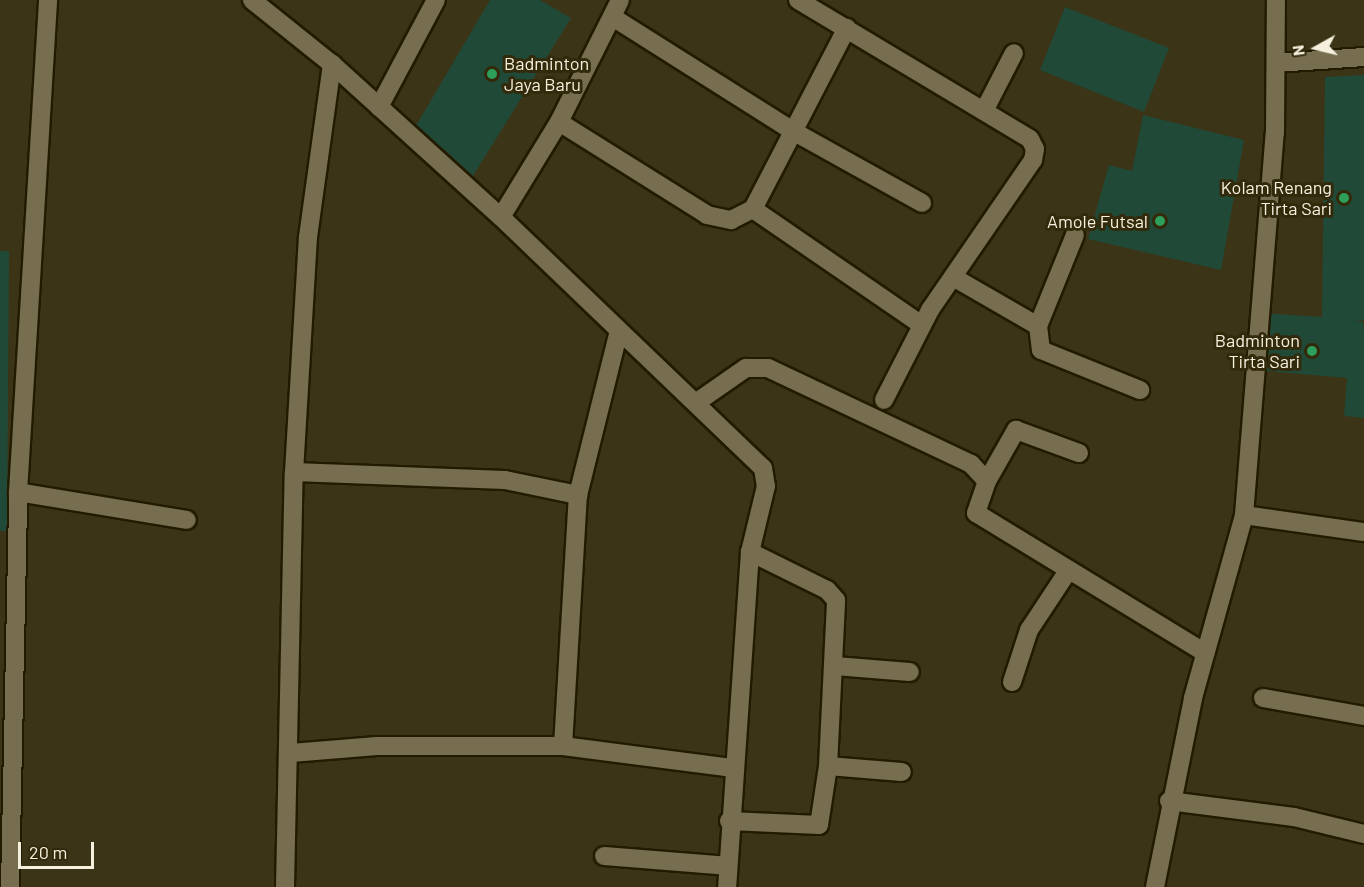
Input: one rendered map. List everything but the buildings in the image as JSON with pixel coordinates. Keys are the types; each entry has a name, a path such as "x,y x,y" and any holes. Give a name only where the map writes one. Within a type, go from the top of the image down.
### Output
{"street":[{"path":"10,887 5,796 9,554 18,492 48,0"},
{"path":"252,0 332,64 501,217 618,334 697,402 763,468 765,486 750,552 732,768 727,887"},
{"path":"379,107 436,0"},
{"path":"501,217 559,122 614,18 620,0"},
{"path":"798,0 1030,139 1033,160 922,326 884,400"},
{"path":"1155,887 1169,801 1205,652 1244,515 1275,133 1276,0"},
{"path":"614,18 791,129 922,203"},
{"path":"559,122 707,214 731,220 753,209 791,129 847,28"},
{"path":"984,111 1014,53"},
{"path":"1276,63 1364,57"},
{"path":"285,887 291,753 294,472 308,237 332,64"},
{"path":"753,209 922,326"},
{"path":"1075,235 1038,326 1041,350 1140,390"},
{"path":"953,277 1038,326"},
{"path":"563,746 578,495 618,334"},
{"path":"697,402 746,368 768,368 971,464 987,480"},
{"path":"1079,453 1016,430 987,480 976,513 1068,572 1205,652"},
{"path":"294,472 505,480 578,495"},
{"path":"18,492 187,520"},
{"path":"1244,515 1364,532"},
{"path":"729,821 819,825 828,765 835,666 836,600 827,590 750,552"},
{"path":"1012,682 1029,630 1068,572"},
{"path":"835,666 910,672"},
{"path":"1263,698 1364,716"},
{"path":"291,753 377,746 563,746 732,768"},
{"path":"828,765 902,772"},
{"path":"1169,801 1294,817 1364,834"},
{"path":"604,856 728,866"}],"green space":[{"name":"Badminton Jaya Baru","path":"490,0 540,0 571,18 471,179 414,129"},
{"path":"1065,7 1169,48 1144,112 1040,70"},
{"path":"1364,75 1364,320 1354,320 1363,321 1364,418 1344,416 1347,378 1257,370 1262,313 1322,317 1325,77"},
{"path":"1143,115 1244,140 1221,270 1088,239 1109,165 1132,171"},
{"path":"0,251 9,251 7,531 0,531"}],"place":[{"name":"Badminton Jaya Baru","path":"492,74"},
{"name":"Kolam Renang Tirta Sari","path":"1344,198"},
{"name":"Amole Futsal","path":"1160,221"},
{"name":"Badminton Tirta Sari","path":"1312,351"}]}
